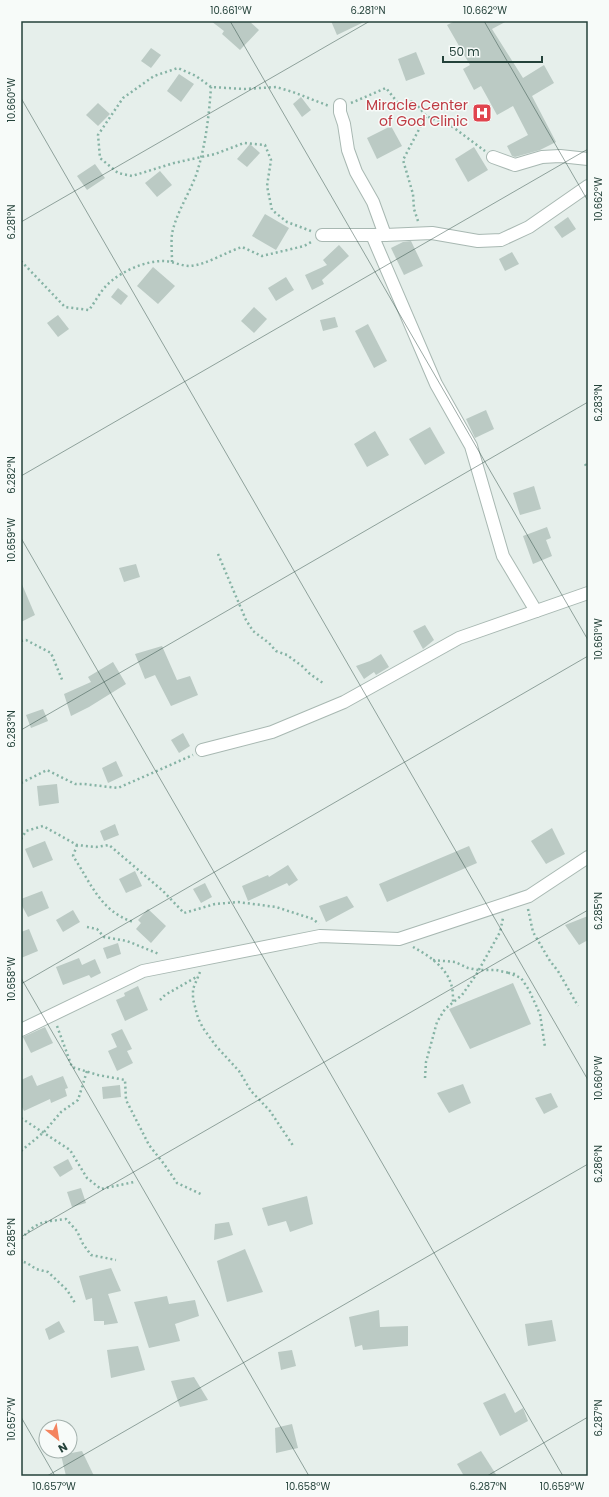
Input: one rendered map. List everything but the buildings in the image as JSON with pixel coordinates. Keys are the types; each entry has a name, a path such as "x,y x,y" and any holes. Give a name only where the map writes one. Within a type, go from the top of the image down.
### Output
{"street":[{"path":"340,106 348,150 356,172 373,202 385,236"},
{"path":"493,157 515,165 542,157 560,156 588,159"},
{"path":"322,235 385,236 432,233 478,241 501,240 529,227 588,186"},
{"path":"372,235 436,384 471,446 503,556 536,611"},
{"path":"202,750 280,729 344,702 459,638 588,593"},
{"path":"21,1030 143,970 320,936 399,939 529,896 588,857"}],"path":[{"path":"322,235 287,222 272,210 266,186 271,160 265,144 244,143 215,154 174,163 132,176 118,173 100,158 98,135 123,98 154,76 178,68 196,76 211,87 244,89 276,87 293,92 330,107 340,106 386,88 398,103 414,101 426,116 453,127 493,157"},
{"path":"172,262 172,233 182,205 192,188 201,158 208,122 211,87"},
{"path":"426,116 403,160 413,194 414,209 418,222 423,228 432,233"},
{"path":"21,261 65,307 89,310 107,285 121,275 140,265 161,261 190,266 215,259 242,247 262,256 304,246 322,235"},
{"path":"585,464 588,469"},
{"path":"218,554 246,620 253,631 270,643 276,651 286,655 323,683"},
{"path":"21,641 26,640 51,653 63,682"},
{"path":"21,782 47,770 75,784 118,788 202,750"},
{"path":"21,839 26,831 43,826 77,845 96,847 109,845 163,891 184,912 215,904 238,902 276,906 313,919 332,936"},
{"path":"77,845 74,856 102,902 122,918 133,922"},
{"path":"529,896 528,911 533,932 578,1006"},
{"path":"425,1078 426,1062 437,1022 445,1009 462,995 500,932 504,913 502,906"},
{"path":"87,927 97,929 104,937 127,941 161,955"},
{"path":"399,939 423,953 442,968 451,983 453,1002"},
{"path":"209,958 198,976 193,989 193,999 198,1018 203,1028 216,1046 240,1071 251,1091 270,1111 294,1147"},
{"path":"432,960 455,962 468,968 478,970 496,970 515,974"},
{"path":"509,973 521,978 529,990 540,1014 544,1048"},
{"path":"160,1000 165,995 198,976"},
{"path":"52,1015 72,1067 98,1075 125,1080 126,1100 149,1146 177,1183 203,1196"},
{"path":"21,1151 44,1132 61,1112 78,1100 86,1071"},
{"path":"21,1118 70,1150 87,1178 101,1189 134,1182"},
{"path":"21,1239 31,1228 39,1223 66,1218 77,1231 83,1244 91,1255 116,1260"},
{"path":"21,1260 36,1269 48,1272 67,1290 75,1303"}],"place":[{"name":"Miracle Center of God Clinic","path":"482,113"}]}
